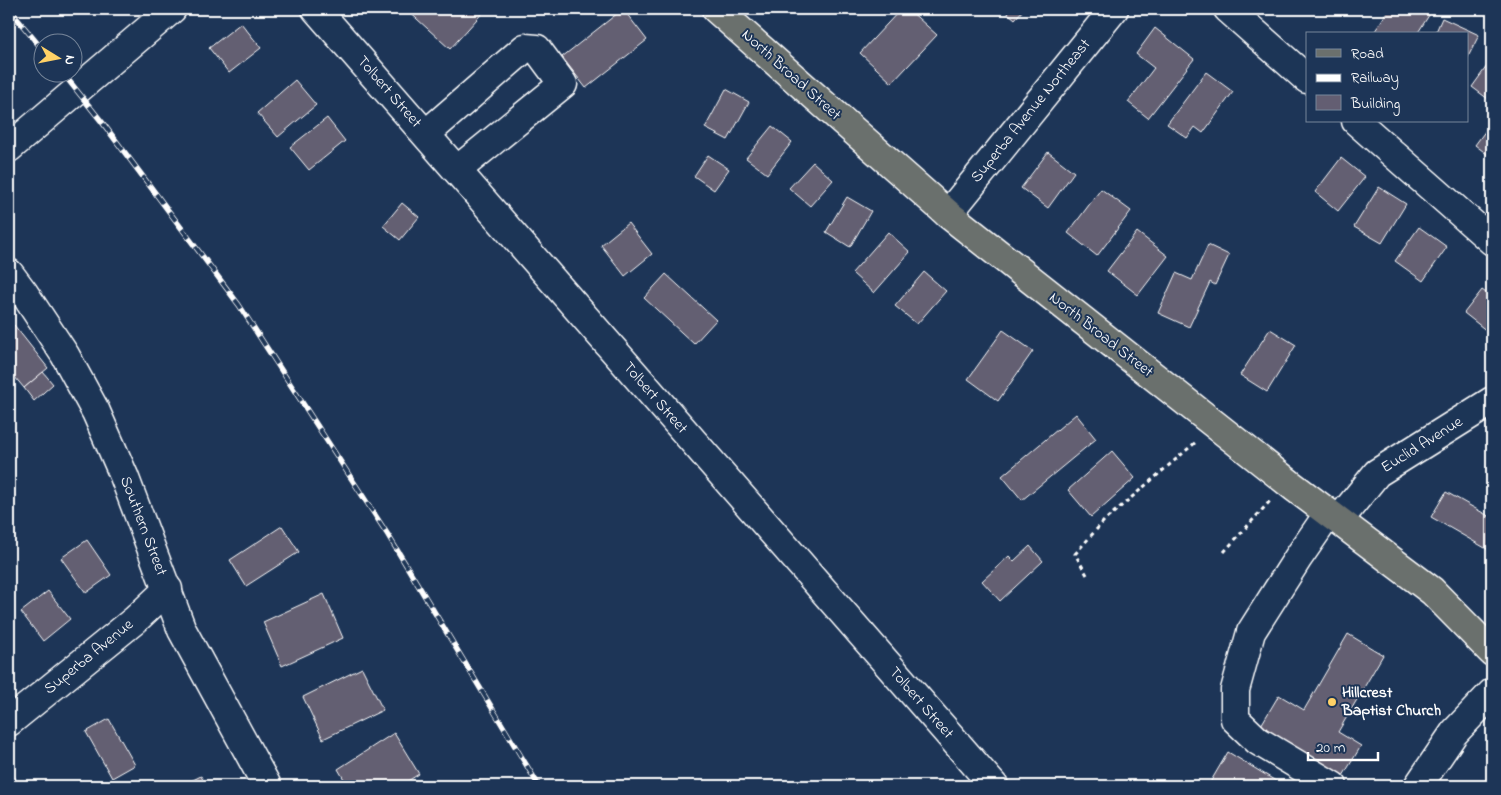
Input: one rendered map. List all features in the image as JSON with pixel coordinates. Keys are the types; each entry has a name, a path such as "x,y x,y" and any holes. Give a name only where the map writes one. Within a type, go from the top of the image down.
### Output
{"main road":[{"name":"North Broad Street","path":"716,9 948,214 1287,482 1432,591 1492,652"}],"street":[{"path":"9,148 170,9"},
{"name":"Superba Avenue Northeast","path":"948,214 1114,9"},
{"path":"1228,9 1306,77"},
{"name":"Tolbert Street","path":"326,12 457,170 994,786"},
{"path":"426,134 525,48 537,49 563,84 457,170"},
{"path":"1357,122 1492,241"},
{"name":"Southern Street","path":"9,273 65,355 96,412 124,476 182,630 267,786"},
{"name":"Euclid Avenue","path":"1333,786 1258,741 1235,719 1234,690 1251,632 1298,558 1334,517 1377,473 1492,400"},
{"name":"Superba Avenue","path":"9,722 135,620 168,589"},
{"path":"1418,786 1454,733 1492,693"}],"path":[{"path":"1087,575 1075,554 1104,521 1216,425"},
{"path":"1224,552 1287,482"}],"building":[{"path":"406,9 486,9 450,49"},
{"path":"623,9 647,40 586,88 562,57"},
{"path":"901,9 908,9 937,35 892,83 860,53"},
{"path":"1003,9 1024,9 1015,19"},
{"path":"1389,9 1433,9 1418,32 1375,31"},
{"path":"1442,18 1479,35 1468,57 1468,32 1436,32"},
{"path":"241,23 261,48 229,73 209,48"},
{"path":"1155,28 1194,59 1148,118 1128,102 1154,68 1136,54"},
{"path":"1492,59 1492,102 1472,87"},
{"path":"1206,72 1233,92 1203,133 1195,127 1187,138 1167,124"},
{"path":"295,80 316,105 278,137 257,113"},
{"path":"726,89 749,102 728,140 705,128"},
{"path":"327,118 345,141 309,170 290,147"},
{"path":"1492,122 1492,158 1475,145"},
{"path":"772,126 792,142 767,174 746,158"},
{"path":"1048,152 1074,172 1048,208 1021,188"},
{"path":"708,155 729,169 714,190 694,176"},
{"path":"1341,158 1365,177 1338,211 1315,192"},
{"path":"813,162 833,180 810,206 789,188"},
{"path":"1379,187 1406,204 1382,243 1354,227"},
{"path":"1101,189 1131,211 1097,256 1068,233"},
{"path":"847,197 871,211 850,247 826,232"},
{"path":"402,203 419,217 400,240 383,226"},
{"path":"628,223 652,254 625,276 601,245"},
{"path":"1419,227 1447,247 1423,281 1395,261"},
{"path":"888,232 910,252 874,293 852,273"},
{"path":"1137,232 1168,256 1138,295 1107,271"},
{"path":"1208,245 1229,255 1215,285 1210,282 1189,327 1158,313 1176,273 1192,280"},
{"path":"924,272 946,291 917,324 895,306"},
{"path":"666,274 716,320 694,344 644,298"},
{"path":"1482,290 1492,297 1492,335 1464,313"},
{"path":"14,325 48,368 24,388 9,370 9,329"},
{"path":"1270,329 1296,345 1267,392 1240,375"},
{"path":"1003,330 1033,351 998,401 968,379"},
{"path":"43,372 53,384 34,401 24,388"},
{"path":"1076,414 1096,439 1022,500 1002,476"},
{"path":"1112,451 1135,478 1091,517 1068,490"},
{"path":"1446,492 1492,518 1492,552 1431,517"},
{"path":"282,526 299,552 246,586 230,560"},
{"path":"87,540 111,575 86,593 61,558"},
{"path":"1030,546 1043,561 1000,601 982,581 1009,556 1014,561"},
{"path":"48,591 70,619 43,641 21,612"},
{"path":"324,594 343,638 282,666 263,622"},
{"name":"Hillcrest Baptist Church","path":"1348,634 1383,655 1338,732 1361,746 1340,781 1257,732 1279,695 1304,710"},
{"path":"362,668 383,710 323,739 303,697"},
{"path":"109,719 135,765 112,778 86,732"},
{"path":"394,733 419,774 400,786 348,786 338,769"},
{"path":"1228,752 1284,786 1208,786"},
{"path":"11,771 20,786 9,786 9,773"},
{"path":"201,776 206,786 181,786"}],"railway":[{"path":"9,9 32,37"},
{"path":"70,82 239,305 388,535 539,786"}],"place":[{"name":"Hillcrest Baptist Church","path":"1332,702"}]}
